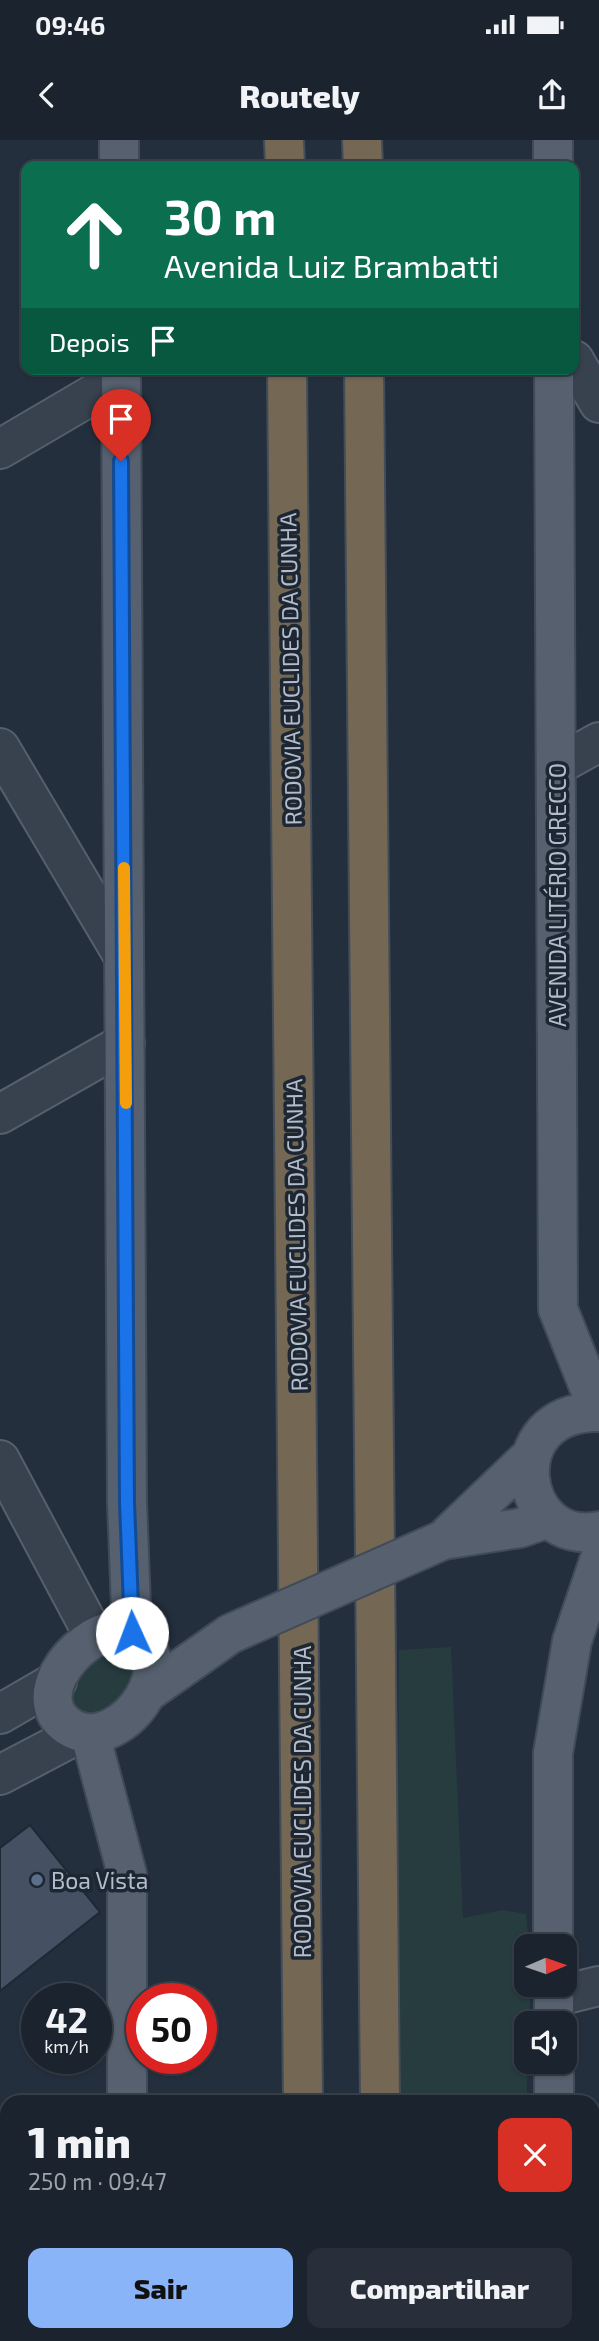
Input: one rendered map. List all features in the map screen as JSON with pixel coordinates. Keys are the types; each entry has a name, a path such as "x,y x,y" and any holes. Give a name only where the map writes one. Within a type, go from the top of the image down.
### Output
{"highway":[{"path":"284,140 285,161"},
{"path":"362,140 363,161"},
{"name":"RODOVIA EUCLIDES DA CUNHA","path":"287,375 303,2095"},
{"path":"365,375 380,2095"}],"main road":[{"path":"553,140 554,161"},
{"path":"121,375 127,1502 119,1637 152,1676 149,1691"},
{"name":"AVENIDA LITÉRIO GRECCO","path":"554,375 558,1309 599,1412"},
{"path":"443,1540 530,1457 540,1437 556,1421 576,1413 599,1412"},
{"path":"530,1457 529,1479 535,1500 549,1518 568,1529 599,1531"},
{"path":"230,1634 119,1637 70,1654 57,1681 54,1697 57,1713 66,1725 85,1733 118,1723 130,1714 149,1691 230,1634 443,1540 520,1528 549,1518"},
{"path":"553,1934 553,1753 572,1641 599,1561"},
{"path":"85,1733 127,1874 128,2095"},
{"path":"554,2074 554,2095"}],"street":[{"path":"579,369 599,404"},
{"path":"0,449 119,375"},
{"path":"556,766 599,742"},
{"path":"0,748 124,957"},
{"path":"0,1114 125,1043"},
{"path":"1,1463 119,1637"},
{"path":"0,1714 57,1681"},
{"path":"0,1775 85,1733"},
{"path":"554,2002 599,1986"}],"green space":[{"path":"451,1647 463,1918 502,1910 526,1914 528,1934 514,1934 514,1997 530,1997 530,2011 514,2011 514,2074 527,2074 527,2095 396,2095 399,1650"},
{"path":"103,1648 135,1651 134,1695 85,1720 69,1703 73,1675"}],"building":[{"name":"Boa Vista","path":"30,1825 100,1912 0,1991 0,1848"}],"slow traffic":[{"path":"124,868 126,1103"}],"place":[{"name":"Boa Vista","path":"37,1880"}],"route":[{"path":"121,461 127,1502 132,1633"}]}
